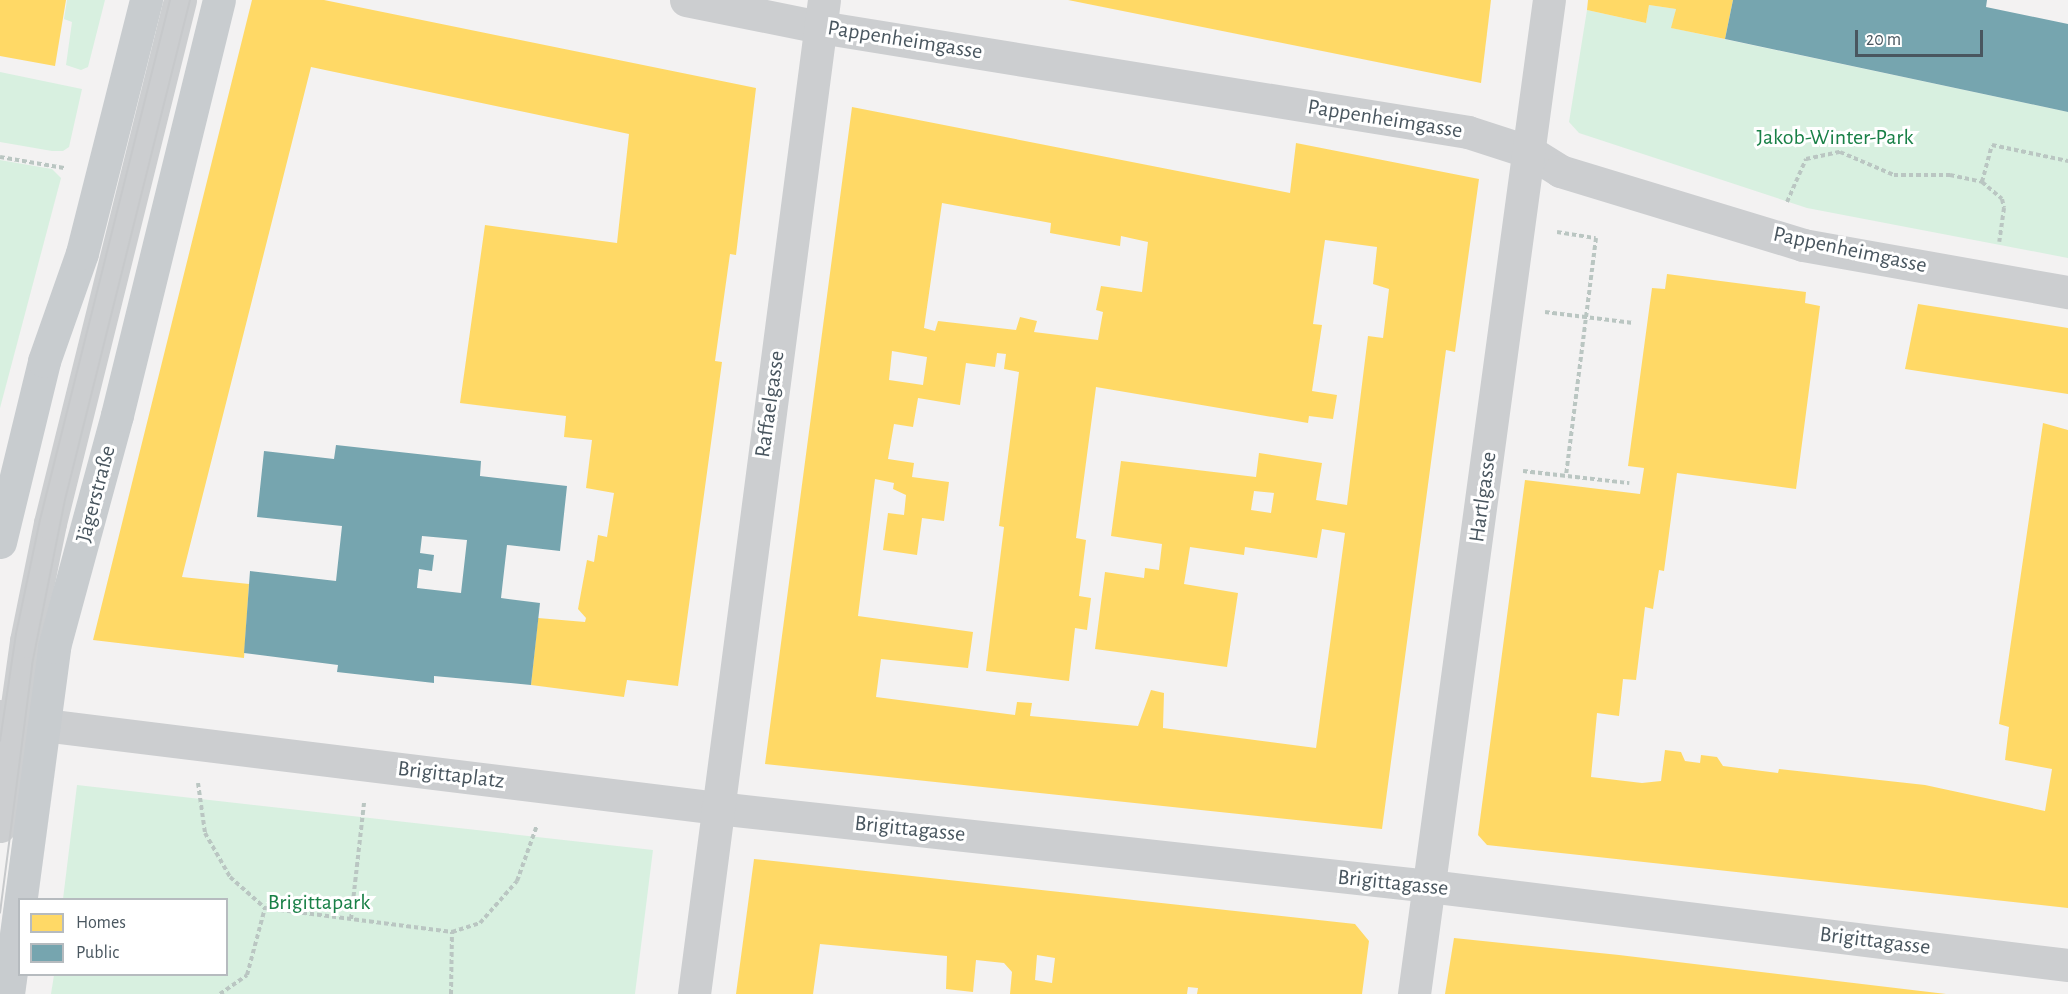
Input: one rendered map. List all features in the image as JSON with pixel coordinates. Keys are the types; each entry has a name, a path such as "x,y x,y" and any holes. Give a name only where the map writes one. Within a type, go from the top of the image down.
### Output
{"main road":[{"path":"0,542 44,361 82,253 146,0"},
{"name":"Jägerstraße","path":"8,994 19,720 54,647 117,416 219,0"}],"street":[{"name":"Jägerstraße","path":"0,826 50,523 180,0"},
{"name":"Pappenheimgasse","path":"686,0 822,13 1468,132 1530,152 1560,171 1803,245 2068,292"},
{"name":"Hartlgasse","path":"1414,994 1549,0"},
{"name":"Raffaelgasse","path":"717,808 822,13"},
{"name":"Brigittaplatz","path":"19,720 717,808"},
{"name":"Brigittagasse","path":"717,808 1429,886 2068,965"},
{"path":"694,994 717,808"}],"path":[{"path":"1982,182 1992,145 2068,161"},
{"path":"1774,236 1806,159 1840,152 1894,175 1950,175 1982,182 2002,199 2004,208 1994,279"},
{"path":"0,157 70,169"},
{"path":"1520,226 1596,238 1566,476"},
{"path":"1509,307 1633,323"},
{"path":"1537,473 1629,483"},
{"path":"200,744 197,795 206,833 230,877 265,908 452,932 480,923 517,881 536,840 543,786"},
{"path":"351,919 369,765"},
{"path":"220,994 247,975 265,908"},
{"path":"452,932 452,994"}],"green space":[{"path":"67,0 105,0 88,67 81,70 66,65 72,22 64,19"},
{"name":"Jakob-Winter-Park","path":"1649,5 1676,9 1672,28 2068,112 2068,258 1807,208 1579,133 1569,122 1587,10 1646,23"},
{"path":"0,72 82,89 69,147 63,151 52,151 0,142"},
{"path":"0,160 52,169 61,178 0,408"},
{"name":"Brigittapark","path":"77,785 653,850 635,994 51,994 54,976 228,976 228,898 63,898"}],"building: Homes":[{"path":"0,0 66,0 55,66 0,56"},
{"path":"252,0 324,0 756,88 736,255 730,254 715,361 722,362 678,686 627,680 624,697 531,685 538,618 585,622 586,618 578,609 587,560 594,562 598,535 607,537 614,493 586,488 592,440 564,437 566,416 460,403 485,225 617,243 629,134 311,67 182,577 249,584 244,658 93,640"},
{"path":"1068,0 1491,0 1481,83"},
{"path":"1588,0 1733,0 1725,39 1671,28 1676,9 1649,5 1646,23 1587,10"},
{"path":"852,107 1290,193 1296,143 1479,179 1455,352 1446,350 1382,829 765,764","holes":["942,203 1051,223 1050,233 1120,246 1121,236 1148,242 1142,292 1101,286 1096,310 1103,312 1098,340 1034,332 1037,321 1020,317 1016,330 938,321 935,331 924,328","1325,240 1377,247 1373,284 1389,289 1383,338 1368,336 1347,505 1316,500 1322,463 1259,453 1256,477 1121,461 1111,536 1162,544 1159,570 1145,568 1144,578 1105,572 1095,649 1227,667 1238,593 1184,584 1190,547 1244,555 1245,547 1317,558 1322,529 1345,533 1316,748 1163,728 1164,693 1151,690 1138,726 1030,716 1032,703 1017,702 1015,715 876,697 881,659 968,668 973,632 858,616 875,479 894,483 893,489 906,495 904,515 888,513 883,550 917,555 922,518 944,521 949,482 912,477 914,463 888,459 894,424 913,427 918,398 960,405 966,363 995,367 997,353 1006,354 1004,369 1019,372 999,526 1004,527 986,671 1069,681 1075,628 1087,630 1091,598 1079,596 1086,540 1076,538 1096,387 1308,423 1309,416 1333,419 1337,395 1312,391 1322,325 1313,324","892,351 927,357 923,385 889,380","1254,491 1274,493 1271,513 1251,510"]},
{"path":"1667,274 1806,292 1805,303 1820,306 1796,489 1677,473 1664,571 1659,570 1653,609 1645,607 1636,680 1623,679 1619,716 1597,713 1591,777 1642,783 1661,781 1665,750 1681,752 1685,761 1700,763 1701,755 1717,757 1723,766 1778,773 1779,769 1925,785 2045,811 2052,769 2005,760 2009,727 1999,724 2043,423 2068,430 2068,908 1487,845 1478,835 1525,480 1640,494 1644,468 1628,466 1652,288 1665,289"},
{"path":"1918,304 2068,328 2068,394 1905,369"},
{"path":"754,859 1355,924 1369,941 1362,994 1197,994 1198,988 1188,987 1187,994 1010,994 1012,972 1004,963 976,960 973,992 946,989 947,956 820,944 813,994 736,994","holes":["1037,955 1055,958 1052,983 1035,980"]},
{"path":"1454,938 1619,955 1946,994 1445,994"}],"building: Public":[{"path":"1733,0 1987,0 1986,7 2068,24 2068,112 1725,39"},
{"path":"336,445 481,461 480,476 567,486 560,551 507,545 501,598 540,603 531,685 434,676 434,683 337,672 338,665 244,653 250,571 336,581 342,526 257,517 264,451 334,459","holes":["422,536 467,540 461,593 417,588 419,569 432,571 434,555 420,553"]}],"tram line":[{"path":"0,741 16,634 40,520 170,0"},
{"path":"0,913 32,665 65,500 190,0"}]}
